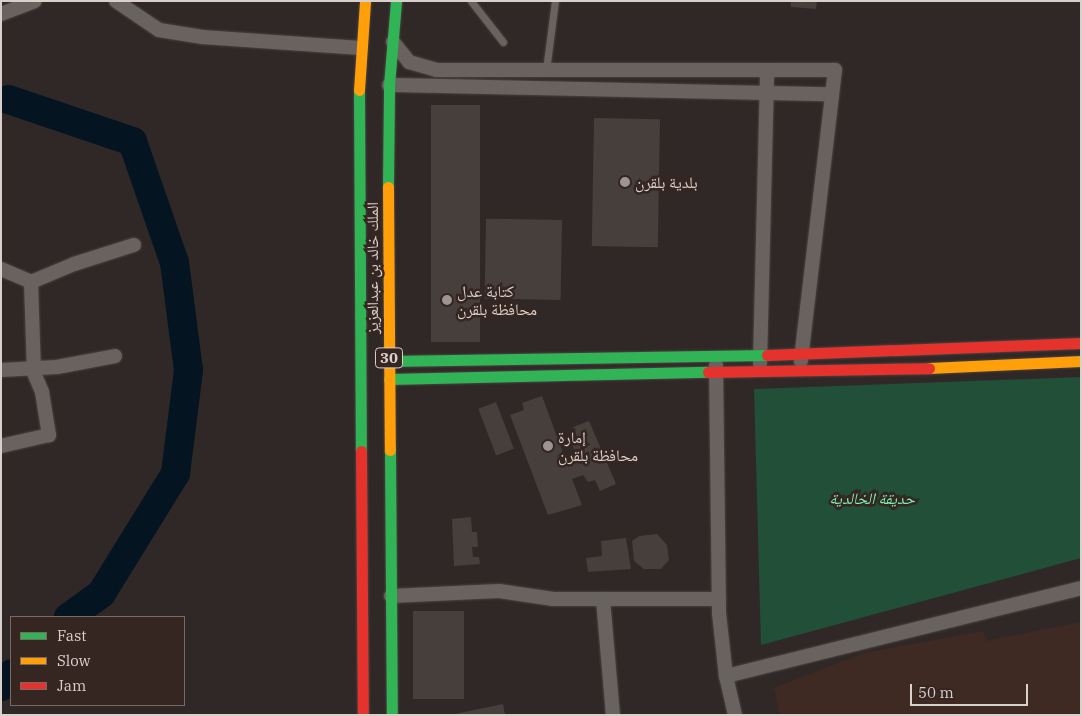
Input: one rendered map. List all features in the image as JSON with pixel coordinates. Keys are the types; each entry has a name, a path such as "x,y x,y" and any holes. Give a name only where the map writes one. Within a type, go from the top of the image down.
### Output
{"main road":[{"name":"الملك خالد بن عبدالعزيز","path":"363,715 359,222 361,48 365,1"},
{"name":"الملك خالد بن عبدالعزيز","path":"392,715 389,85 396,1"},
{"path":"389,361 801,354 1081,343"},
{"path":"389,379 966,368 1081,360"}],"street":[{"path":"1,14 35,1"},
{"path":"116,1 159,30 202,37 361,48"},
{"path":"393,41 409,62 438,70 835,70 800,370"},
{"path":"759,371 767,70"},
{"path":"389,85 832,94"},
{"path":"1,269 31,282 74,264 134,245"},
{"path":"1,446 49,435 34,367 31,282"},
{"path":"715,355 717,372 719,599 726,676 735,715"},
{"path":"1,370 57,366 115,356"},
{"path":"726,676 1081,588"},
{"path":"391,596 499,591 553,599 719,599"},
{"path":"604,599 614,715"}],"lane":[{"path":"471,1 502,42"},
{"path":"546,71 555,1"}],"shaded area":[{"path":"1081,622 1081,715 780,715 774,688 864,653 983,631 986,641"}],"green space":[{"name":"حديقة الخالدية","path":"1081,377 1081,558 761,645 754,389"}],"building":[{"path":"791,1 817,1 816,9 791,7"},
{"path":"431,105 480,105 480,342 431,342"},
{"name":"بلدية بلقرن","path":"594,118 660,119 658,247 592,246"},
{"path":"486,219 562,220 561,300 485,299"},
{"path":"542,396 566,461 577,457 571,442 578,440 573,427 589,421 616,484 600,491 595,480 588,482 583,475 572,479 582,505 548,515 510,415 524,410 522,403"},
{"path":"496,402 514,449 496,455 478,409"},
{"path":"471,517 472,532 477,532 478,547 472,547 473,557 479,557 480,564 454,566 452,519"},
{"path":"657,534 667,545 669,560 661,569 644,569 634,561 632,541 639,536"},
{"path":"626,538 631,569 588,572 586,558 602,556 601,541"},
{"path":"413,611 464,611 464,699 413,699"},
{"path":"503,704 505,715 455,715 455,714"}],"waterway":[{"path":"8,99 132,141 174,262 188,370 175,473 101,593 69,616"},
{"path":"1,686 10,674"}],"traffic: fast":[{"path":"388,187 389,85 396,1"},
{"path":"359,90 361,451"},
{"path":"389,361 767,355"},
{"path":"389,379 708,372"},
{"path":"390,450 392,715"}],"traffic: slow":[{"path":"359,90 365,1"},
{"path":"388,187 390,450"},
{"path":"929,368 1081,361"}],"traffic: jam":[{"path":"767,355 1081,343"},
{"path":"708,372 929,368"},
{"path":"361,451 363,715"}],"place":[{"name":"بلدية بلقرن","path":"625,182"},
{"name":"كتابة عدل محافظة بلقرن","path":"447,300"},
{"name":"إمارة محافظة بلقرن","path":"548,446"}]}
